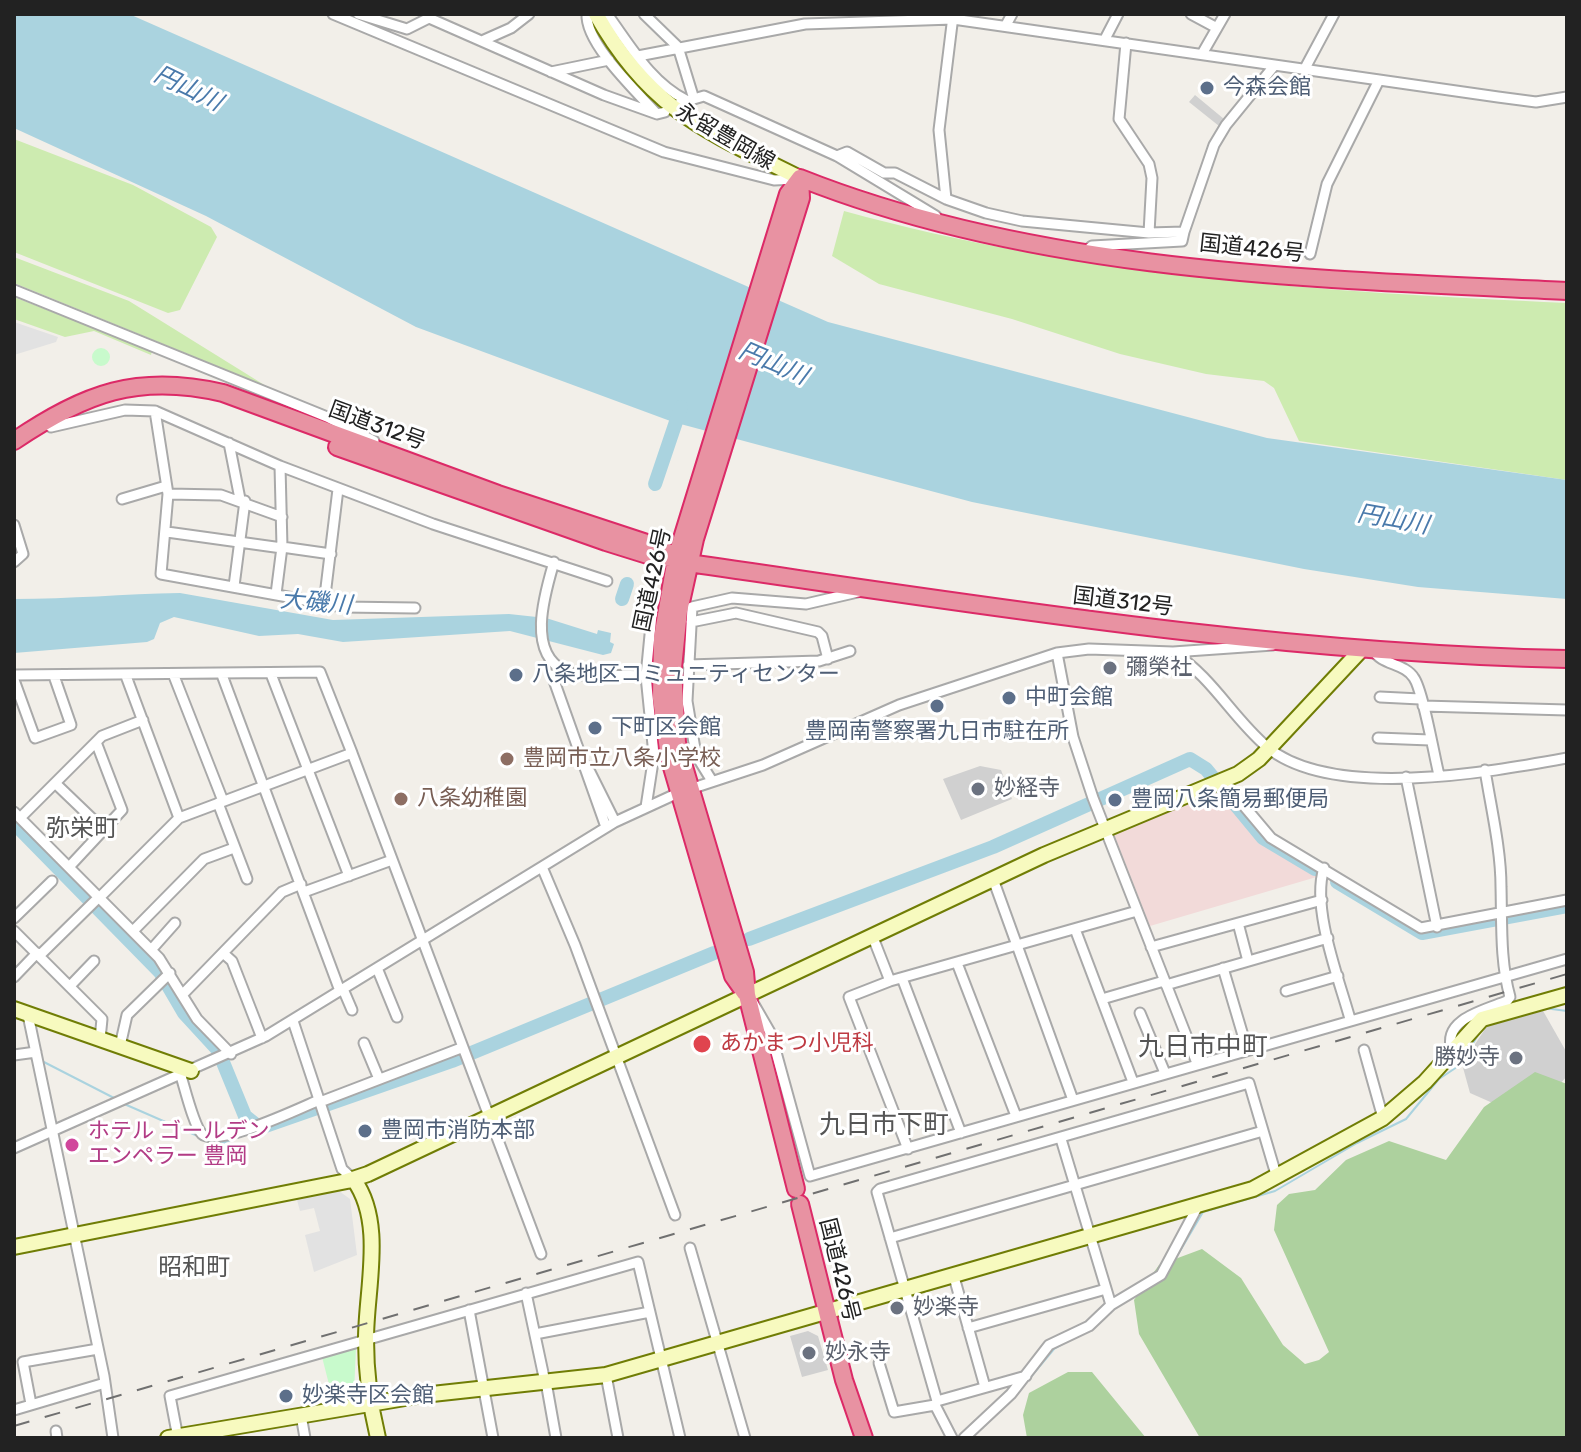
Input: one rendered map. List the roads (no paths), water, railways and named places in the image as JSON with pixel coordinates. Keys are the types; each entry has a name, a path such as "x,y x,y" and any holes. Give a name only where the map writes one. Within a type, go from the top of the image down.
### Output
{"highway":[{"name":"国道426号","path":"864,1438 826,1313 747,995 733,976 661,698 669,603 800,178 912,219 983,237 1085,252 1310,276 1567,291"},
{"name":"国道312号","path":"14,441 90,397 147,384 185,384 223,393 498,494 656,546 683,560 868,589 1284,642 1367,650 1567,659"}],"street":[{"path":"333,14 664,152 774,180 800,178"},
{"path":"358,14 407,29 429,18 551,72 661,113 609,60 592,33 587,14"},
{"path":"484,40 511,28 529,14"},
{"name":"永留豊岡線","path":"596,14 625,59 658,98 711,134 800,178"},
{"path":"607,14 668,91 686,100 704,96 837,156 953,227"},
{"path":"644,14 678,47 686,100"},
{"path":"1006,25 1012,14"},
{"path":"1105,39 1118,14"},
{"path":"1191,14 1217,28"},
{"path":"1202,54 1225,14"},
{"path":"1304,70 1334,14"},
{"path":"638,56 806,19 953,17 1536,102 1567,97"},
{"path":"946,199 939,130 953,17"},
{"path":"1126,43 1119,119 1149,164 1152,178 1149,233"},
{"path":"551,72 609,60"},
{"path":"1085,252 1092,246 1182,241 1214,145 1226,125 1274,66"},
{"path":"1310,254 1327,184 1379,80"},
{"path":"837,156 847,152 884,173 895,173 946,199 1022,221 1149,233 1184,232"},
{"path":"14,290 312,411 374,441"},
{"path":"52,417 51,427 125,410 155,411 338,489 607,581"},
{"path":"155,411 167,490 167,532 161,574 324,604 415,608"},
{"path":"229,443 243,500 234,586"},
{"path":"276,594 282,548 280,466"},
{"path":"324,604 338,489"},
{"path":"122,499 167,490 221,495 243,500 282,517"},
{"path":"14,525 23,554 14,562"},
{"path":"167,532 331,554"},
{"path":"554,562 542,613 543,645 567,672 646,676"},
{"path":"669,603 732,598 806,604 868,589"},
{"path":"669,603 691,622"},
{"path":"646,807 654,755 646,676 669,603"},
{"path":"691,622 726,612 818,632 828,659"},
{"path":"691,622 688,665 692,739 696,755 712,781"},
{"path":"14,1148 262,1038 610,824 683,791 802,749 899,705 1057,653 1089,649 1173,652 1263,648 1284,642"},
{"path":"14,1247 354,1180 993,879 1245,769 1367,650 1412,674 1422,702 1439,775"},
{"path":"688,665 828,659 850,651"},
{"path":"1173,652 1200,670 1237,720 1269,748 1318,771 1371,779 1439,775 1567,758"},
{"path":"1057,653 1073,737 1094,801 1119,856 1137,911 1197,1063"},
{"path":"54,676 71,725 35,738 14,678 54,676 320,672 541,1254"},
{"path":"271,674 349,876"},
{"path":"222,675 352,1010"},
{"path":"552,675 587,771 595,778 610,824"},
{"path":"126,676 179,818"},
{"path":"174,676 247,879"},
{"path":"1380,697 1567,710"},
{"path":"143,720 102,736 17,818 69,867 96,900 151,950 166,977 197,1019 231,1054"},
{"path":"1378,738 1430,740"},
{"path":"69,867 122,810 96,742"},
{"path":"14,977 179,818 352,753"},
{"path":"1452,1050 1449,1040 1452,1029 1467,1017 1507,1001 1500,917 1501,885 1485,770"},
{"path":"1406,777 1437,927"},
{"path":"55,783 104,830"},
{"path":"1218,783 1260,829 1323,872 1421,928 1500,917 1567,900"},
{"path":"133,931 204,859 234,848"},
{"path":"182,995 282,892 349,876 392,860"},
{"path":"542,867 575,945 675,1215"},
{"path":"1323,872 1322,900 1328,938 1350,1019"},
{"path":"993,879 1073,1100"},
{"path":"14,918 52,881"},
{"path":"1151,947 1322,900"},
{"path":"908,1149 849,997 890,981 1137,911"},
{"path":"151,950 175,923"},
{"path":"1238,923 1248,961"},
{"path":"1075,929 1133,1082"},
{"path":"14,931 102,1019 100,1039"},
{"path":"872,935 890,981"},
{"path":"1102,999 1328,938"},
{"path":"223,953 232,961 262,1038"},
{"path":"747,995 760,1010 771,1034 810,1176 1567,959"},
{"path":"70,986 94,961"},
{"path":"957,963 1016,1116"},
{"path":"377,968 397,1017"},
{"path":"1223,968 1247,1049"},
{"path":"1286,991 1338,976"},
{"path":"120,1046 127,1015 166,977"},
{"path":"902,978 961,1133"},
{"path":"680,1438 662,1362 638,1262 170,1396 175,1437 240,1432 301,1415 369,1403 606,1375 662,1362 906,1292 1253,1189 1383,1118 1425,1082 1482,1019 1567,995"},
{"path":"21,1012 120,1046 186,1074"},
{"path":"21,1012 36,1052 105,1383 113,1438"},
{"path":"1140,1013 1165,1073"},
{"path":"293,1021 342,1169 354,1180 368,1207 371,1248 366,1339 369,1403 378,1438"},
{"path":"364,1043 379,1079"},
{"path":"186,1074 203,1135 221,1138 461,1048"},
{"path":"1364,1050 1383,1118"},
{"path":"14,1055 36,1052"},
{"path":"952,1438 936,1403 877,1192 880,1189 1249,1083 1277,1178"},
{"path":"890,1238 1263,1131"},
{"path":"1061,1139 1111,1305"},
{"path":"964,1438 1027,1376 1049,1345 1089,1326 1111,1305 1161,1275 1199,1204"},
{"path":"690,1248 745,1438"},
{"path":"954,1277 985,1387"},
{"path":"968,1328 1106,1289"},
{"path":"526,1293 556,1438"},
{"path":"469,1310 493,1438"},
{"path":"535,1334 650,1312"},
{"path":"31,1404 23,1362 98,1349"},
{"path":"879,1363 894,1412 1027,1376"},
{"path":"606,1375 618,1438"},
{"path":"14,1410 105,1383"},
{"path":"301,1415 305,1438"}],"water":[{"name":"円山川","path":"14,14 129,14 828,322 1267,438 1567,480 1567,599 1418,587 1304,569 972,502 673,422 416,327 206,216 14,128"},
{"path":"180,593 333,620 509,614 546,618 597,634 598,630 611,633 610,642 614,644 611,653 603,655 510,631 343,642 298,634 259,636 174,617 160,623 154,639 147,642 14,653 14,599"}],"waterway":[{"path":"956,24 974,26"},
{"name":"大磯川","path":"655,484 681,407"},
{"name":"大磯川","path":"622,599 627,584"},
{"path":"749,939 993,847 1190,759 1206,769 1263,838 1315,869"},
{"path":"14,823 160,972 184,1013 218,1050 245,1116 260,1128 452,1061 714,953"},
{"path":"1337,882 1422,933 1567,906"},
{"path":"1544,1008 1567,1011"},
{"path":"1167,1273 1203,1212 1275,1191 1357,1143 1406,1119 1439,1079 1460,1065 1478,1035"},
{"path":"40,1060 116,1099"},
{"path":"122,1103 200,1137"},
{"path":"210,1141 220,1144 253,1132"},
{"path":"1093,1328 1115,1308"},
{"path":"1029,1379 1054,1349 1070,1340"},
{"path":"982,1428 1000,1410"}],"railway":[{"path":"14,1426 1567,974"}],"place":[{"name":"今森会館","path":"1207,88"},
{"name":"彌榮社","path":"1110,668"},
{"name":"八条地区コミュニティセンター","path":"516,675"},
{"name":"中町会館","path":"1009,698"},
{"name":"豊岡南警察署九日市駐在所","path":"937,706"},
{"name":"下町区会館","path":"595,728"},
{"name":"豊岡市立八条小学校","path":"507,759"},
{"name":"妙経寺","path":"978,789"},
{"name":"八条幼稚園","path":"401,799"},
{"name":"豊岡八条簡易郵便局","path":"1115,800"},
{"name":"あかまつ小児科","path":"702,1044"},
{"name":"勝妙寺","path":"1516,1058"},
{"name":"豊岡市消防本部","path":"365,1131"},
{"name":"ホテル ゴールデン エンペラー 豊岡","path":"72,1145"},
{"name":"妙楽寺","path":"897,1308"},
{"name":"妙永寺","path":"809,1353"},
{"name":"妙楽寺区会館","path":"286,1396"}],"district":[{"name":"弥栄町","path":"82,829"},
{"name":"九日市中町","path":"1203,1047"},
{"name":"九日市下町","path":"884,1125"},
{"name":"昭和町","path":"194,1268"}]}
